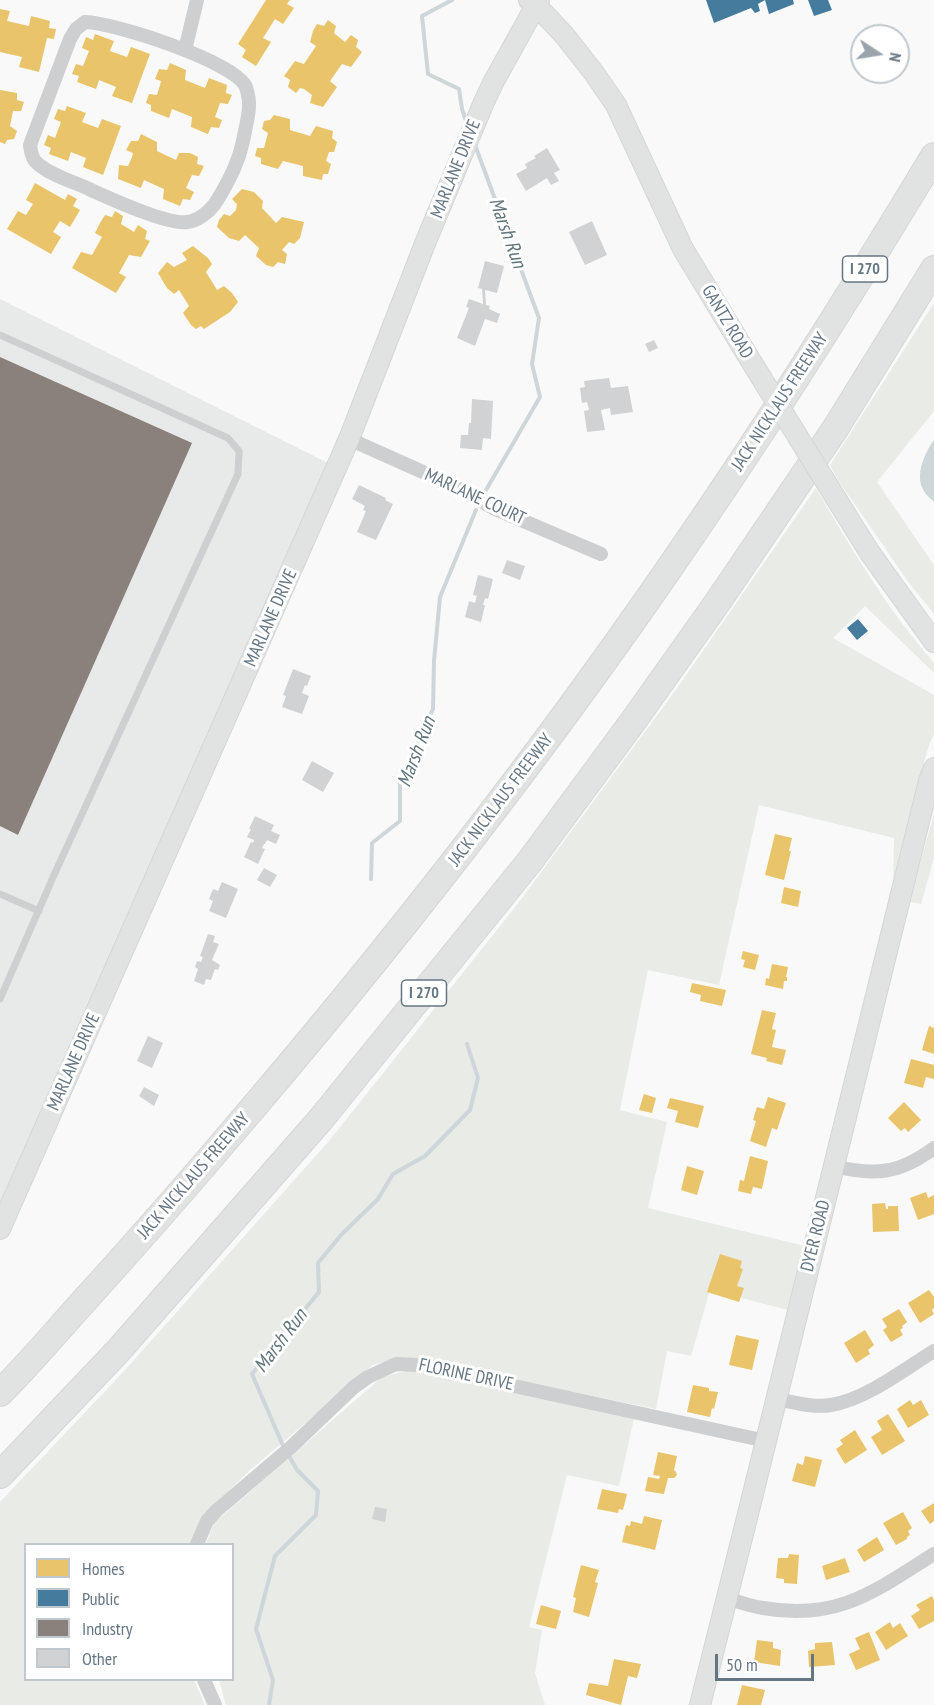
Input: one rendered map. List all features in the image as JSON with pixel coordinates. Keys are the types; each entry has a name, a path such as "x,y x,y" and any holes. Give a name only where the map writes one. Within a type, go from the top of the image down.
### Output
{"highway":[{"name":"JACK NICKLAUS FREEWAY","path":"0,1393 169,1206 274,1084 377,961 484,824 673,563 800,373 934,156"},
{"name":"I 270","path":"0,1475 118,1351 321,1119 530,861 717,603 835,429 934,269"}],"street":[{"path":"185,50 197,0"},
{"name":"MARLANE DRIVE","path":"0,1229 349,439 426,241 472,131 494,81 535,2"},
{"name":"GANTZ ROAD","path":"535,2 565,36 616,105 683,249 844,513 892,586 934,642"},
{"path":"85,22 98,22 185,50 235,75 245,86 249,103 238,160 213,206 204,215 190,222 176,223 113,200 51,172 37,163 32,156 30,145 70,39 76,29 85,22"},
{"name":"MARLANE COURT","path":"349,439 452,485 493,508 601,554"},
{"name":"DYER ROAD","path":"700,1705 934,768"},
{"path":"833,1166 852,1171 897,1170 918,1160 934,1148"},
{"path":"776,1399 811,1405 831,1405 850,1400 867,1393 934,1351"},
{"name":"FLORINE DRIVE","path":"198,1543 207,1521 216,1511 278,1458 354,1387 368,1377 396,1364 418,1365 766,1441"},
{"path":"727,1598 761,1608 794,1612 821,1610 852,1602 878,1590 934,1554"},
{"path":"204,1681 214,1705"}],"lane":[{"path":"0,335 228,438 239,451 238,474 0,999"},
{"path":"0,894 39,911"}],"shaded area":[{"path":"0,299 328,463 0,1203"},
{"path":"934,303 934,411 877,482 934,565 934,614 909,583 830,465"},
{"path":"934,440 934,502 921,485 920,471 924,457"},
{"path":"816,488 871,578 901,622 934,663 934,673 865,606 833,638 934,695 934,734 916,791 893,885 894,838 759,805 719,985 648,970 620,1110 667,1122 648,1208 805,1246 792,1311 710,1290 691,1356 667,1351 656,1409 432,1363 397,1359 373,1365 248,1472 209,1510 192,1543 24,1543 24,1681 194,1681 205,1705 0,1705 0,1502 126,1369 329,1141 516,906 675,691"},
{"path":"934,814 934,858 921,904 909,902"},
{"path":"411,1370 634,1418 619,1486 567,1475 529,1627 542,1630 535,1673 545,1705 226,1705 219,1681 234,1681 234,1543 206,1543 214,1523 382,1377"}],"building: Homes":[{"path":"266,0 290,0 287,4 294,8 283,24 275,19 263,38 271,42 256,66 242,57 246,50 238,44"},
{"path":"0,9 10,11 7,21 29,26 31,16 50,21 49,28 56,29 54,39 47,38 39,72 19,67 22,57 0,52"},
{"path":"328,20 336,26 334,33 345,42 351,35 358,40 356,47 362,52 351,67 342,64 330,81 337,87 323,107 310,103 312,95 304,89 300,88 296,93 288,87 290,80 284,76 295,61 304,64 316,46 310,42 313,31 317,24 324,26"},
{"path":"95,34 114,41 110,51 127,57 131,47 150,54 132,103 112,96 116,87 99,80 96,89 77,82 79,76 72,74 76,64 83,66 89,51 82,48 86,37 93,40"},
{"path":"170,63 186,70 185,80 205,88 209,78 227,85 226,93 232,95 228,104 220,103 215,117 222,120 219,128 211,127 208,134 191,127 192,117 172,109 169,118 151,111 151,105 146,103 149,94 157,95 161,81 155,79 159,69 167,70"},
{"path":"0,90 17,93 17,100 24,102 21,111 13,111 10,126 17,131 14,139 7,140 5,144 0,142"},
{"path":"67,106 86,113 82,122 98,128 102,119 121,126 103,175 83,167 86,158 71,152 68,161 49,154 51,148 44,145 48,135 55,138 61,122 54,119 58,109 65,111"},
{"path":"274,115 290,119 290,130 310,136 316,126 333,131 332,138 337,142 334,152 329,152 326,161 331,164 328,174 323,174 322,180 303,176 303,166 283,161 278,169 261,164 261,158 255,156 257,148 264,148 268,133 262,129 264,121 270,120"},
{"path":"141,134 157,142 157,151 176,160 179,153 190,153 198,157 197,164 204,166 199,176 192,175 186,188 194,192 190,200 183,199 180,206 163,199 164,189 144,180 141,188 118,179 119,165 128,166 132,157 133,153 126,150 131,141 138,141"},
{"path":"35,183 65,200 68,194 77,199 73,206 80,210 70,227 60,221 53,232 61,237 51,254 7,229 18,211 26,215 33,204 26,200"},
{"path":"242,189 254,192 263,201 262,208 276,223 282,217 304,222 300,238 294,244 289,242 282,250 287,254 285,264 278,262 273,267 266,265 256,256 259,248 245,235 239,241 229,238 217,227 224,214 230,216 236,210 237,204 232,199"},
{"path":"115,211 123,216 121,224 134,232 138,225 147,231 145,239 150,241 141,257 129,255 119,273 126,277 116,293 72,268 81,252 92,255 102,237 95,233 100,223 105,215 112,217"},
{"path":"193,246 212,264 206,272 217,290 224,286 238,302 230,312 204,329 201,326 196,329 191,325 183,313 189,306 179,290 174,294 167,288 158,273 167,262 174,267 187,260 182,253"},
{"path":"775,834 792,838 784,880 765,875"},
{"path":"784,887 801,891 798,907 781,903"},
{"path":"743,951 759,955 755,970 743,967 745,960 741,959"},
{"path":"772,964 788,967 787,981 784,981 783,989 765,985 766,978 769,979"},
{"path":"692,983 726,990 722,1006 700,1001 701,995 690,992"},
{"path":"762,1010 776,1013 772,1029 776,1030 772,1047 786,1050 782,1065 751,1054"},
{"path":"929,1026 934,1028 934,1054 922,1050"},
{"path":"911,1059 934,1065 934,1079 926,1077 923,1088 904,1083"},
{"path":"644,1094 656,1098 652,1113 639,1110"},
{"path":"768,1097 786,1103 777,1130 772,1128 766,1147 750,1141 756,1121 753,1120 757,1107 764,1109"},
{"path":"670,1098 704,1106 698,1128 675,1122 678,1111 667,1108"},
{"path":"904,1102 921,1120 908,1132 905,1128 901,1131 888,1118"},
{"path":"750,1156 768,1161 762,1189 753,1187 751,1194 738,1191 740,1180 744,1181"},
{"path":"687,1166 704,1171 697,1195 681,1190"},
{"path":"926,1192 928,1198 934,1195 934,1214 918,1220 910,1198"},
{"path":"885,1203 886,1209 888,1206 898,1206 899,1231 873,1232 872,1204"},
{"path":"720,1254 742,1261 740,1268 743,1269 737,1286 744,1288 739,1302 707,1292"},
{"path":"929,1290 934,1297 932,1310 934,1314 920,1323 908,1303"},
{"path":"899,1309 907,1322 900,1330 903,1335 891,1342 883,1330 887,1327 882,1319"},
{"path":"865,1330 874,1345 868,1350 870,1354 856,1363 844,1343"},
{"path":"736,1335 759,1340 752,1370 729,1365"},
{"path":"693,1385 718,1392 710,1417 687,1412"},
{"path":"910,1400 913,1405 921,1400 929,1415 908,1428 897,1409"},
{"path":"888,1414 905,1441 882,1455 871,1437 882,1430 877,1421"},
{"path":"855,1430 867,1450 845,1464 836,1449 843,1444 840,1440"},
{"path":"658,1452 677,1456 674,1470 677,1475 674,1478 668,1478 664,1494 645,1491 648,1477 659,1479 660,1476 653,1475"},
{"path":"805,1456 822,1460 815,1487 792,1481 797,1463 803,1465"},
{"path":"602,1489 627,1494 623,1510 619,1509 618,1513 597,1509"},
{"path":"934,1503 934,1521 930,1524 921,1511"},
{"path":"903,1512 912,1528 908,1531 910,1535 907,1539 896,1545 883,1523"},
{"path":"644,1516 662,1520 655,1550 622,1542 626,1525 630,1526 631,1521 642,1524"},
{"path":"877,1537 884,1550 864,1562 857,1550"},
{"path":"789,1554 799,1555 797,1584 784,1583 784,1579 776,1578 778,1558 788,1558"},
{"path":"845,1558 850,1572 826,1580 822,1566"},
{"path":"581,1565 599,1570 589,1617 573,1612 576,1598 573,1597"},
{"path":"932,1596 934,1621 919,1629 911,1616 920,1610 916,1605"},
{"path":"541,1605 561,1611 556,1629 536,1624"},
{"path":"890,1622 893,1628 900,1623 908,1636 886,1650 875,1632"},
{"path":"869,1632 880,1660 856,1670 849,1654 860,1649 855,1638"},
{"path":"757,1640 773,1642 773,1648 781,1650 780,1666 754,1662"},
{"path":"832,1642 835,1665 809,1667 808,1651 815,1649 815,1643"},
{"path":"614,1659 641,1664 637,1678 628,1676 621,1705 586,1695 589,1683 608,1686"},
{"path":"742,1685 765,1690 761,1705 737,1705"}],"building: Public":[{"path":"706,0 765,0 758,4 760,11 755,13 751,8 714,23"},
{"path":"765,0 793,0 794,4 769,14"},
{"path":"808,0 828,0 832,10 814,16"},
{"path":"858,619 868,631 857,640 847,628"}],"building: Industry":[{"path":"0,357 192,443 18,835 0,826"}],"building: Other":[{"path":"547,148 560,170 554,173 559,181 551,185 547,178 526,191 516,174 527,168 525,164"},
{"path":"592,221 607,255 585,265 569,232"},
{"path":"485,261 504,266 497,293 485,290 486,305 500,314 497,323 485,319 475,346 457,338 469,308 466,307 469,299 483,304 482,289 478,288"},
{"path":"654,340 658,348 649,352 645,344"},
{"path":"609,378 611,388 628,386 633,412 611,415 610,408 601,410 605,430 587,432 584,411 589,410 587,402 582,403 580,388 585,387 584,381"},
{"path":"472,399 493,401 491,439 483,438 482,450 460,448 461,435 468,435 469,423 471,423"},
{"path":"359,485 386,498 385,500 393,504 376,540 357,532 366,511 363,510 365,506 352,499"},
{"path":"507,560 525,566 520,580 502,573"},
{"path":"478,575 493,579 488,599 485,598 483,605 485,605 481,622 465,617 469,601 475,603 477,596 473,595"},
{"path":"293,669 311,676 302,693 309,696 302,714 282,707 286,696 283,695"},
{"path":"312,761 334,773 323,792 302,780"},
{"path":"255,816 274,825 271,831 280,835 276,844 267,840 262,848 265,849 258,864 244,857 254,840 247,837"},
{"path":"264,868 277,875 270,887 257,880"},
{"path":"222,882 238,889 226,918 209,911 213,901 209,899 213,889 218,891"},
{"path":"208,934 215,936 213,942 219,944 212,960 220,965 218,970 215,969 211,980 206,979 204,985 194,981 198,969 195,967 197,961 201,962 203,957 200,956"},
{"path":"148,1036 163,1043 152,1068 137,1061"},
{"path":"144,1087 159,1095 154,1106 139,1096"},
{"path":"375,1507 387,1509 385,1522 372,1519"}],"waterway":[{"name":"Marsh Run","path":"452,0 422,16 428,74 459,89 467,124"},
{"name":"Marsh Run","path":"475,145 539,318 532,364 540,397 486,490"},
{"name":"Marsh Run","path":"371,879 372,843 400,821 400,784 433,709 434,661 440,597 476,510"},
{"name":"Marsh Run","path":"284,1448 252,1374 319,1292 318,1263 341,1235 378,1199 393,1174 425,1156 470,1110 478,1078 467,1044"},
{"name":"Marsh Run","path":"269,1705 273,1680 256,1629 275,1556 316,1515 318,1491 297,1470 288,1454"}]}
